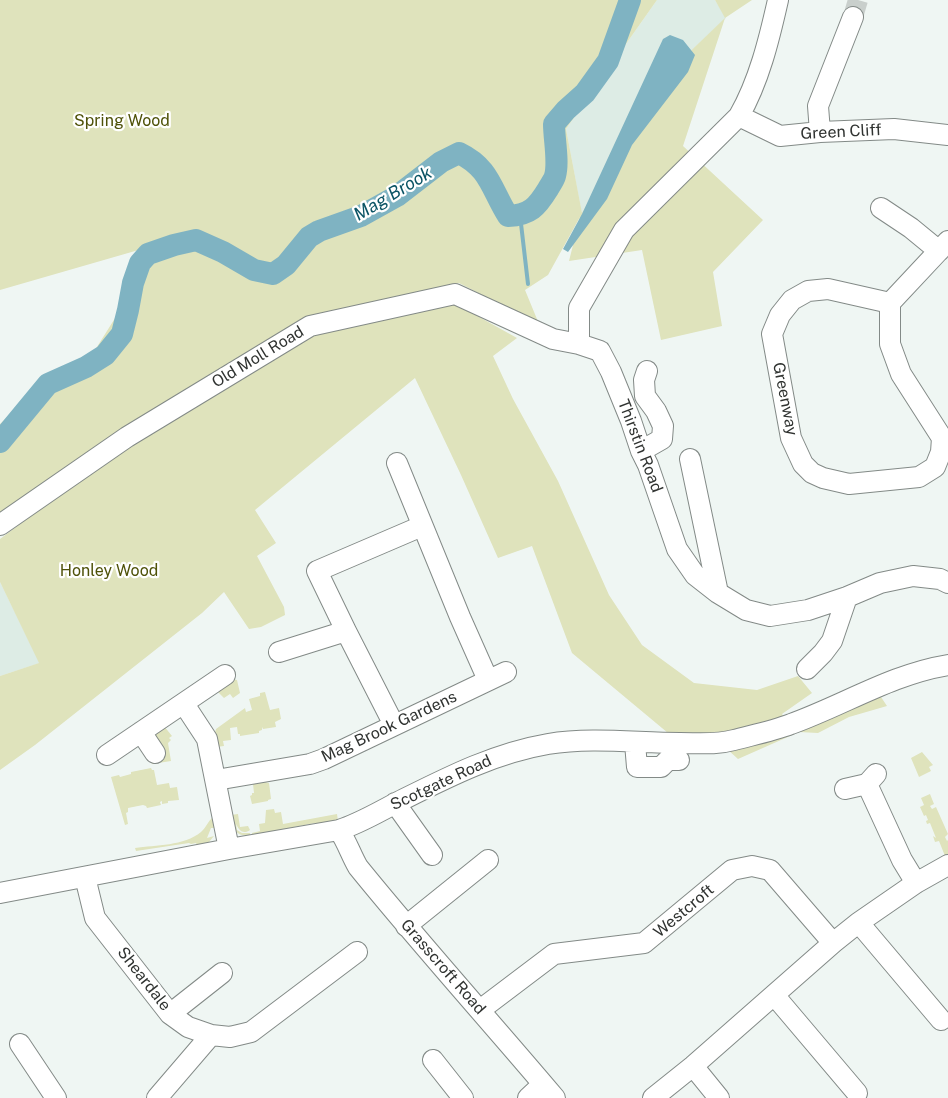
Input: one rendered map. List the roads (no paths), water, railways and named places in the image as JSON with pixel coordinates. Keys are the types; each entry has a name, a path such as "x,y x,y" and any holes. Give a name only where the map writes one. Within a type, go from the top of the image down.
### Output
{"street":[{"path":"579,344 579,308 624,230 739,116 750,97 778,0"},
{"path":"820,132 818,106 856,6"},
{"name":"Green Cliff","path":"739,116 780,136 894,129 948,135"},
{"path":"881,208 943,246 890,303"},
{"name":"Greenway","path":"828,290 890,303 890,344 902,374 942,438 941,452 935,467 920,477 849,484 823,478 812,473 803,464 791,438 772,334 780,315 792,300 808,291 828,290"},
{"name":"Old Moll Road","path":"0,525 127,437 310,326 455,294 553,339 579,344"},
{"name":"Thirstin Road","path":"579,344 600,351 631,421 677,549 695,575 718,593 746,610 770,616 808,610 880,583 913,576 940,579 948,583"},
{"path":"641,451 662,439 663,426 645,396 644,380 647,371"},
{"path":"690,459 718,593"},
{"path":"397,463 488,680"},
{"path":"394,725 317,571 422,526"},
{"path":"807,669 832,641 846,597"},
{"path":"279,652 346,631"},
{"name":"Scotgate Road","path":"0,893 339,830 355,825 455,773 497,757 549,744 588,741 720,744 790,725 890,681 948,665"},
{"name":"Mag Brook Gardens","path":"216,780 310,764 324,759 506,672"},
{"path":"107,755 225,675"},
{"path":"184,704 207,739 229,849"},
{"path":"141,732 155,753"},
{"path":"635,743 637,767 661,767 668,760 679,760"},
{"path":"845,789 871,779 902,860 916,883"},
{"path":"396,803 432,855"},
{"name":"Grasscroft Road","path":"339,830 358,867 549,1091"},
{"path":"406,926 488,860"},
{"path":"653,1098 693,1066 832,943 916,883 948,865"},
{"name":"Westcroft","path":"480,1010 554,954 644,944 732,870 752,866 770,870 832,943"},
{"name":"Sheardale","path":"85,877 95,918 170,1014 188,1027 211,1035 230,1037 251,1032 357,952"},
{"path":"859,923 942,1020"},
{"path":"170,1014 222,973"},
{"path":"774,995 857,1093"},
{"path":"158,1098 211,1035"},
{"path":"20,1044 56,1098"},
{"path":"433,1060 463,1098"},
{"path":"693,1066 719,1098"},
{"path":"528,1098 549,1091"}],"water":[{"path":"670,35 683,40 695,55 688,72 632,145 607,199 568,252 563,249 582,214 663,39"}],"waterway":[{"name":"Mag Brook","path":"0,442 48,384 86,367 105,355 122,334 133,283 140,263 148,254 196,240 254,270 273,274 286,265 309,237 319,231 361,216 397,196 441,162 459,153 484,172 508,216 522,214 532,209 544,195 555,176 554,124 585,93 608,61 630,0"},
{"path":"520,215 528,284"}],"tunnel":[{"path":"853,17 858,0"}],"park label":[{"name":"Spring Wood","path":"122,121"},
{"name":"Honley Wood","path":"109,571"}]}
